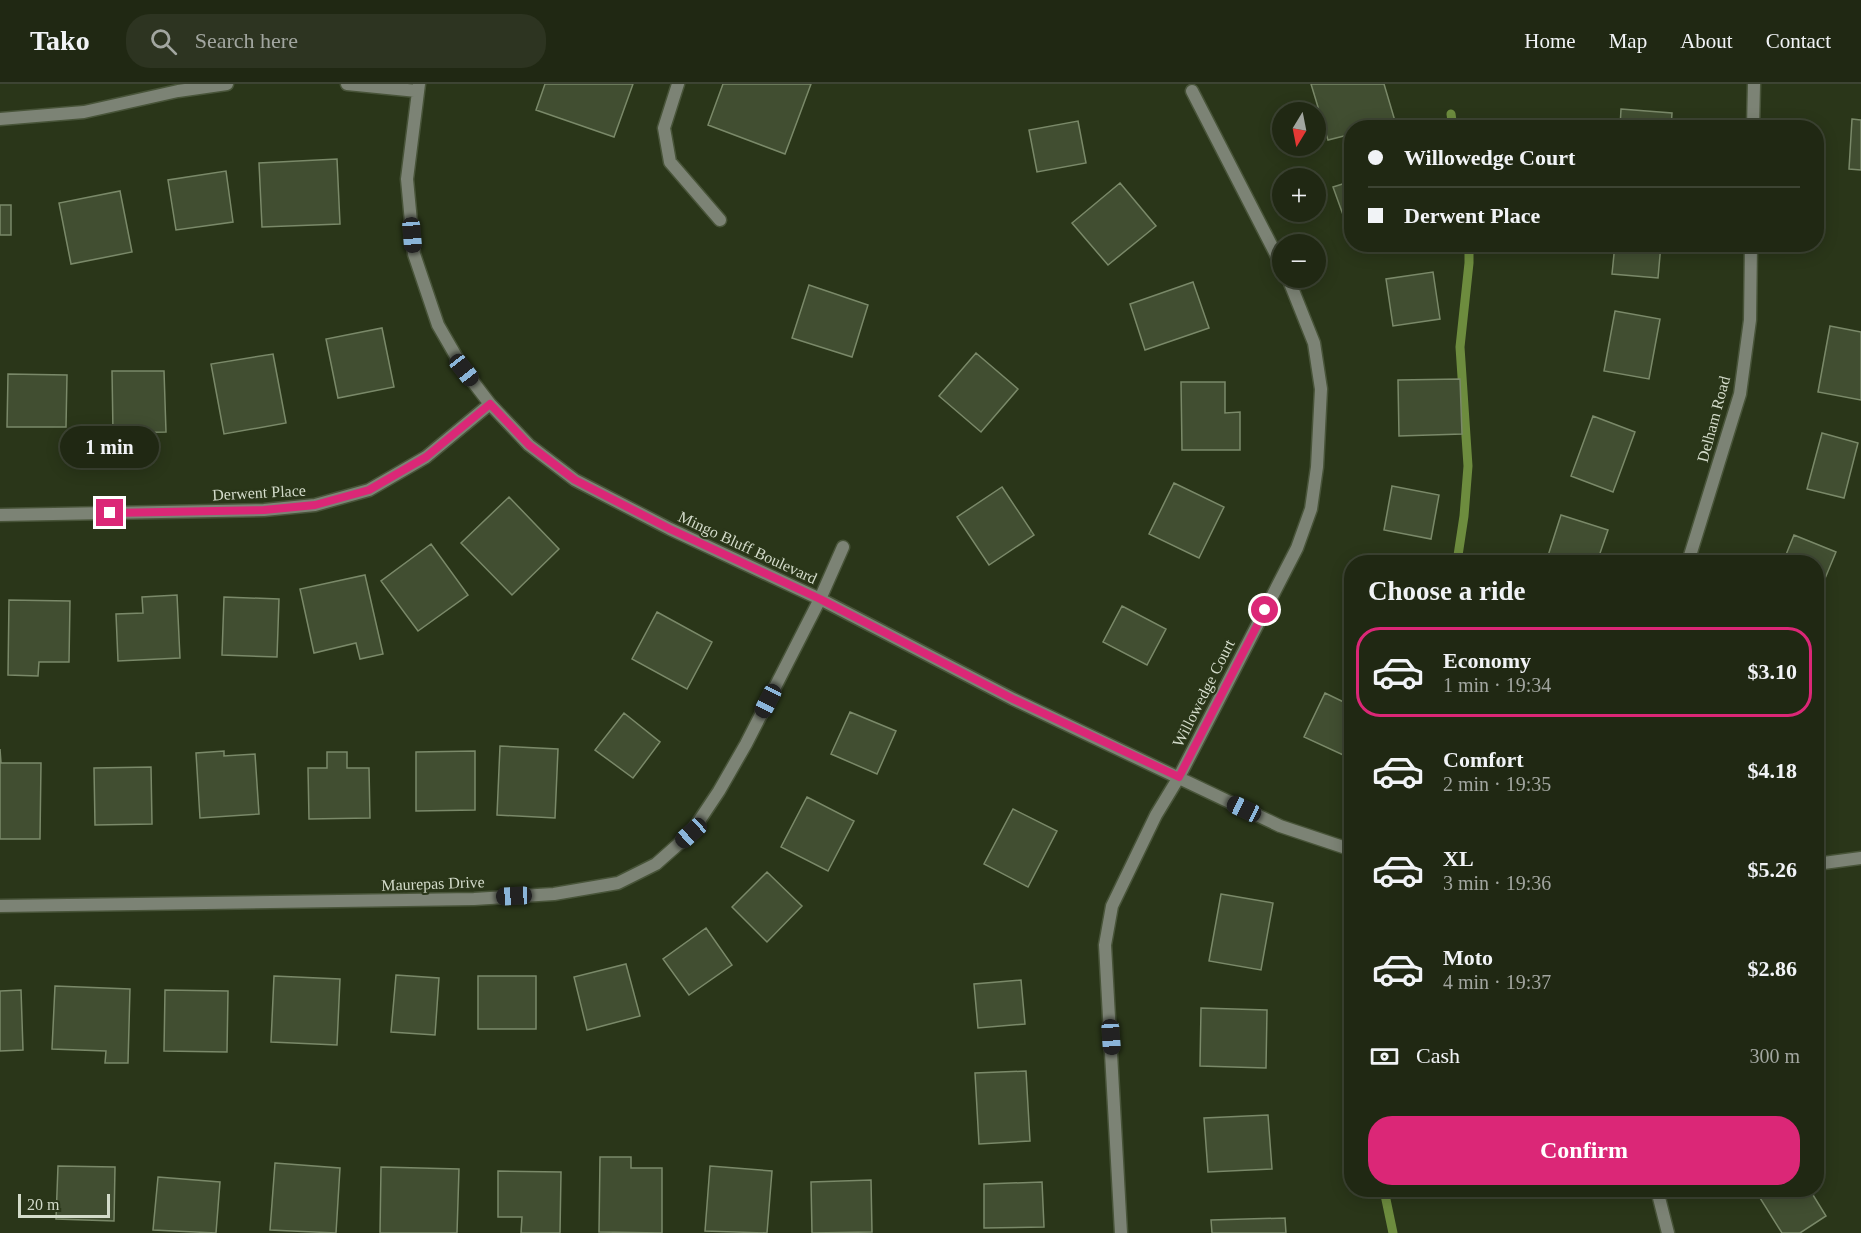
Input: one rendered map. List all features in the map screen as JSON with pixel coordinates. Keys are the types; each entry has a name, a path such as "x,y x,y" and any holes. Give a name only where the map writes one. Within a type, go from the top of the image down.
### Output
{"street":[{"path":"0,119 84,112 178,91 227,84"},
{"path":"347,84 418,88"},
{"path":"678,84 664,128 670,162 720,220"},
{"path":"1753,120 1754,84"},
{"name":"Mingo Bluff Boulevard","path":"418,88 406,179 414,254 438,325 464,370 490,404 529,445 575,480 670,529 820,599 1013,699 1280,826 1344,847"},
{"path":"1192,91 1272,247"},
{"name":"Delham Road","path":"1690,555 1740,394 1750,320 1751,252"},
{"name":"Willowedge Court","path":"1121,1233 1105,945 1112,906 1156,815 1179,777 1297,548 1311,509 1318,455 1321,389 1314,343 1292,288"},
{"name":"Derwent Place","path":"0,515 264,510 315,505 369,490 426,457 490,404"},
{"name":"Maurepas Drive","path":"0,906 126,906 474,899 554,894 618,883 656,864 691,833 746,744 820,599 843,548"},
{"path":"1824,863 1861,858"},
{"path":"1659,1197 1668,1233"}],"building":[{"path":"545,84 633,84 614,137 536,110"},
{"path":"723,84 811,84 785,154 708,125"},
{"path":"1311,84 1384,84 1395,120 1344,120 1344,136 1328,140 1326,102 1316,102"},
{"path":"1621,109 1672,113 1672,120 1620,120"},
{"path":"1852,119 1861,120 1861,170 1849,169"},
{"path":"1078,121 1086,163 1037,172 1029,130"},
{"path":"337,159 340,224 262,227 259,163"},
{"path":"226,171 233,222 176,230 168,180"},
{"path":"1120,183 1156,226 1108,265 1072,223"},
{"path":"1344,184 1344,218 1333,187"},
{"path":"120,191 132,252 71,264 59,203"},
{"path":"0,205 11,205 11,235 0,235"},
{"path":"1614,252 1660,252 1658,278 1612,274"},
{"path":"1433,272 1440,319 1393,326 1386,279"},
{"path":"1193,282 1209,328 1145,350 1130,304"},
{"path":"809,285 868,305 852,357 792,338"},
{"path":"1615,311 1660,319 1649,379 1604,371"},
{"path":"1830,326 1861,332 1861,400 1818,392"},
{"path":"382,328 394,387 338,398 326,339"},
{"path":"976,353 1018,389 981,432 939,396"},
{"path":"273,354 286,423 224,434 211,364"},
{"path":"112,371 164,371 166,432 113,433"},
{"path":"8,374 67,375 66,427 7,427"},
{"path":"1460,379 1462,434 1399,436 1398,380"},
{"path":"1181,382 1225,382 1225,413 1240,412 1240,450 1182,450"},
{"path":"1593,416 1635,432 1613,492 1571,476"},
{"path":"1822,433 1858,443 1844,498 1807,489"},
{"path":"1174,483 1224,507 1199,558 1149,534"},
{"path":"1392,486 1439,495 1431,539 1384,530"},
{"path":"1002,487 1034,535 989,565 957,517"},
{"path":"509,497 559,549 512,595 461,543"},
{"path":"1561,515 1608,530 1599,555 1548,555"},
{"path":"1794,535 1836,552 1824,581 1824,555 1786,555"},
{"path":"431,544 468,595 418,631 381,581"},
{"path":"365,575 383,654 360,659 356,643 314,653 300,589"},
{"path":"177,595 180,658 118,661 116,614 143,613 142,597"},
{"path":"224,597 279,599 277,657 222,655"},
{"path":"9,600 70,601 69,662 39,662 38,676 8,675"},
{"path":"1122,606 1166,629 1147,665 1103,642"},
{"path":"657,612 712,642 687,689 632,659"},
{"path":"1325,693 1344,702 1344,755 1304,737"},
{"path":"850,712 896,731 877,774 831,754"},
{"path":"624,713 660,742 633,778 595,750"},
{"path":"500,746 558,749 555,818 497,815"},
{"path":"0,749 1,763 41,763 40,839 0,839"},
{"path":"224,751 224,756 255,754 259,814 200,818 196,753"},
{"path":"475,751 475,810 416,811 416,752"},
{"path":"327,752 347,752 347,768 369,768 370,818 309,819 308,768 327,768"},
{"path":"151,767 152,824 95,825 94,768"},
{"path":"807,797 854,821 828,871 781,847"},
{"path":"1013,809 1057,831 1028,887 984,864"},
{"path":"767,872 802,906 767,942 732,907"},
{"path":"1221,894 1273,903 1261,970 1209,961"},
{"path":"706,928 732,965 689,995 663,959"},
{"path":"626,964 640,1016 587,1030 574,977"},
{"path":"396,975 439,978 435,1035 391,1032"},
{"path":"274,976 340,979 337,1045 271,1042"},
{"path":"478,976 536,976 536,1029 478,1029"},
{"path":"1021,980 1025,1024 978,1028 974,984"},
{"path":"55,986 130,989 128,1063 105,1063 106,1051 52,1049"},
{"path":"21,990 23,1050 0,1051 0,991"},
{"path":"165,990 228,991 227,1052 164,1051"},
{"path":"1201,1008 1267,1010 1266,1068 1200,1066"},
{"path":"1026,1071 1030,1141 979,1144 975,1073"},
{"path":"1268,1115 1272,1169 1208,1172 1204,1118"},
{"path":"600,1157 631,1157 631,1168 662,1168 662,1233 599,1232"},
{"path":"275,1163 340,1168 336,1233 270,1230"},
{"path":"58,1166 115,1167 114,1221 56,1219"},
{"path":"710,1166 772,1171 767,1233 705,1231"},
{"path":"381,1167 459,1169 457,1233 380,1233"},
{"path":"498,1171 561,1172 560,1233 521,1233 522,1217 498,1217"},
{"path":"158,1177 220,1182 216,1233 153,1230"},
{"path":"871,1180 872,1232 812,1233 811,1182"},
{"path":"1042,1182 1044,1227 984,1228 984,1184"},
{"path":"1759,1197 1814,1197 1826,1216 1800,1233 1782,1233"},
{"path":"1285,1218 1286,1233 1212,1233 1211,1220"}],"waterway":[{"path":"1451,114 1452,120"},
{"path":"1458,555 1468,466 1460,347 1469,252"},
{"path":"1385,1197 1393,1233"}],"route":[{"path":"110,513 264,510 315,505 369,490 426,457 490,404 529,445 575,480 670,529 820,599 1013,699 1179,777 1265,610"}]}
